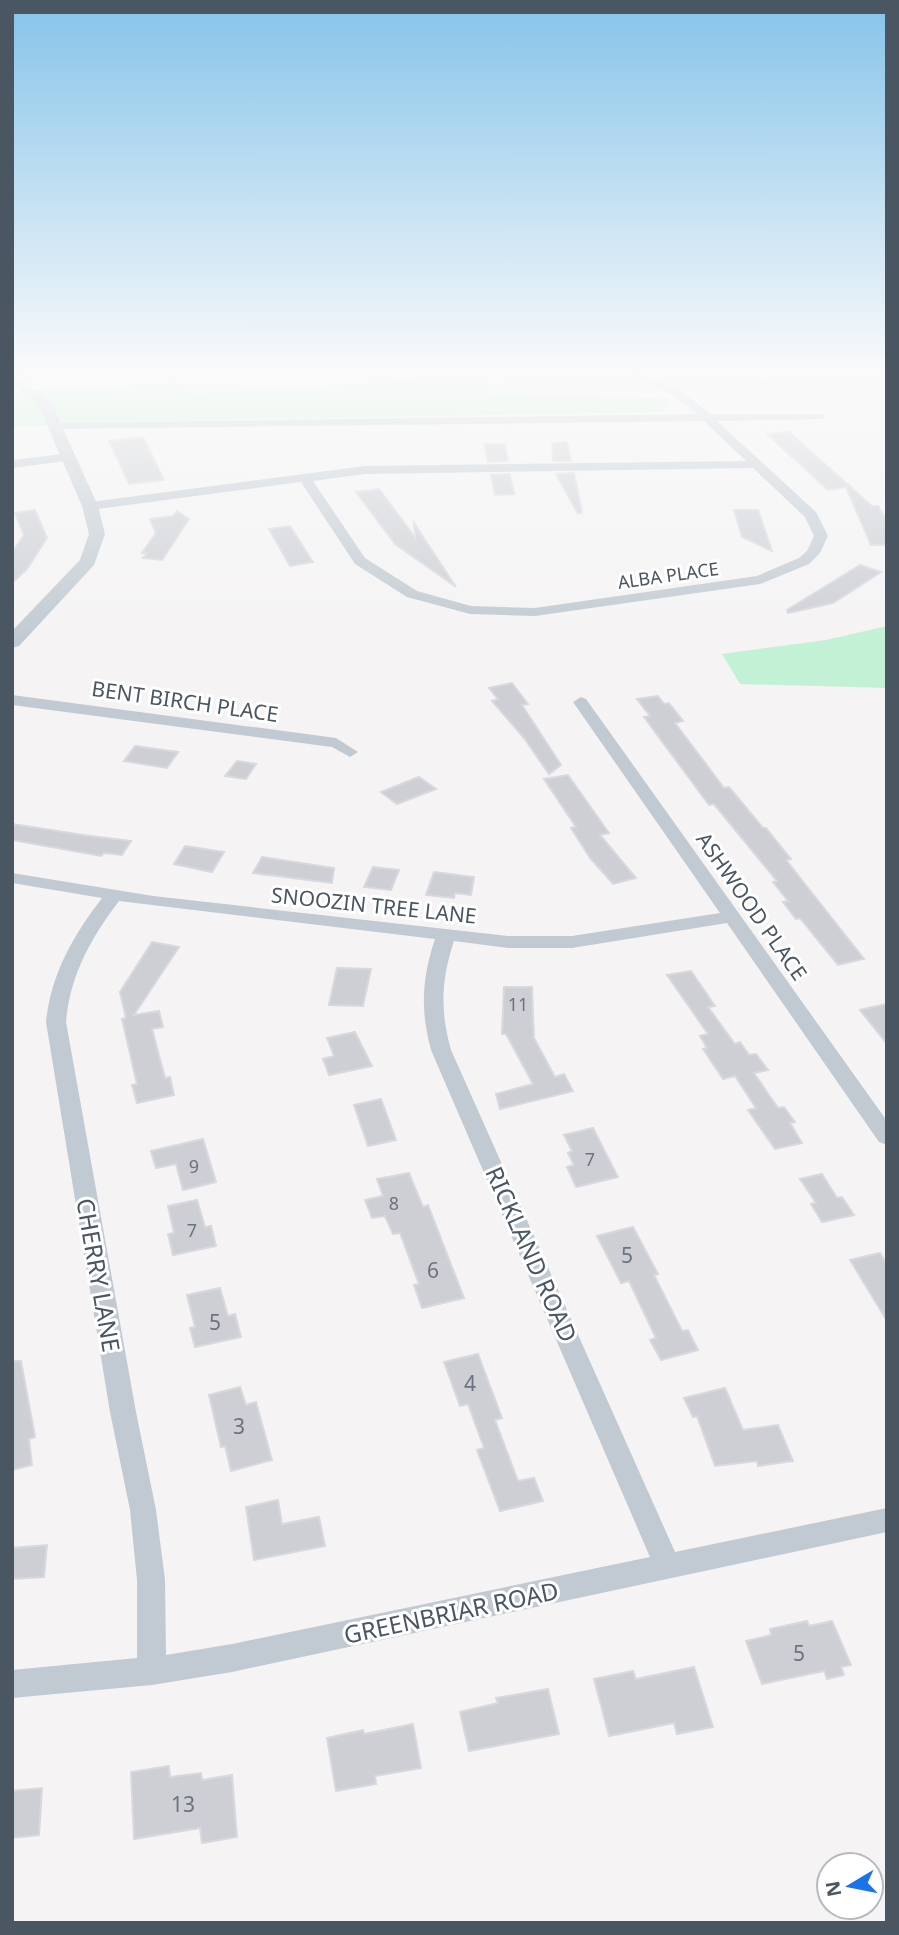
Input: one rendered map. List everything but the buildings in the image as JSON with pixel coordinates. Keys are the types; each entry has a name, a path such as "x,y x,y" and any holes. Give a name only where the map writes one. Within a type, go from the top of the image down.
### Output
{"street":[{"path":"12,464 43,460"},
{"path":"12,642 88,561 97,534 90,506 71,460"},
{"name":"ALBA PLACE","path":"305,478 360,561 399,588 449,606 513,613 745,583 777,575 804,561 818,545 821,536 817,523 753,460"},
{"path":"90,506 393,469 757,464"},
{"name":"BENT BIRCH PLACE","path":"12,700 336,743 349,752"},
{"name":"ASHWOOD PLACE","path":"581,702 887,1137"},
{"name":"SNOOZIN TREE LANE","path":"12,878 114,895 508,943 572,942 732,917"},
{"name":"CHERRY LANE","path":"114,895 88,929 68,964 57,1002 56,1022 113,1357 143,1510 151,1580 152,1671"},
{"name":"RICKLAND ROAD","path":"446,936 433,971 430,1000 432,1019 441,1049 668,1566"},
{"name":"GREENBRIAR ROAD","path":"12,1684 152,1671 232,1658 887,1520"}],"green space":[{"path":"887,626 887,688 740,684 722,654 826,640"}]}
